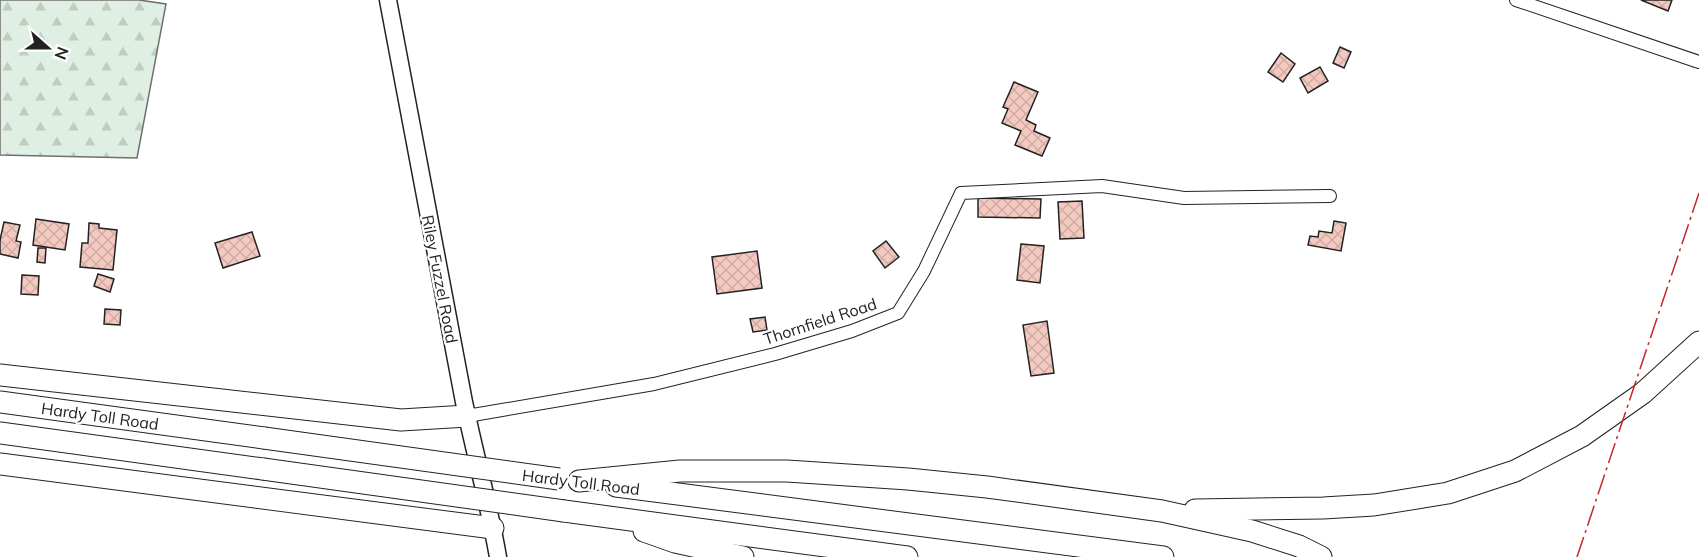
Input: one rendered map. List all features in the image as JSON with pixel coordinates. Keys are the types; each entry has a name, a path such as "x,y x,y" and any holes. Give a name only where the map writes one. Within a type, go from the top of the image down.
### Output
{"highway":[{"path":"1162,511 1374,505 1449,493 1515,471 1582,436 1643,393 1699,342"},
{"path":"0,375 401,420 467,416"},
{"name":"Hardy Toll Road","path":"0,402 569,480 1163,557"},
{"name":"Hardy Toll Road","path":"0,433 907,557"},
{"path":"0,464 493,528"},
{"path":"569,480 680,471 787,471 987,487 1162,511 1252,531 1299,546 1321,557"},
{"path":"601,516 675,542 742,557"}],"main road":[{"name":"Riley Fuzzel Road","path":"388,0 435,256 498,557"}],"street":[{"path":"1516,0 1699,62"},
{"name":"Thornfield Road","path":"467,416 654,384 795,348 852,331 898,313 924,271 961,193 1102,186 1184,198 1330,196"}],"green space":[{"path":"0,0 139,0 166,4 137,158 0,155"}],"building":[{"path":"1641,0 1672,0 1668,11"},
{"path":"1340,47 1351,52 1344,68 1333,63"},
{"path":"1281,53 1295,64 1283,82 1268,72"},
{"path":"1320,67 1328,81 1308,93 1300,78"},
{"path":"1014,82 1038,92 1026,120 1036,125 1034,131 1050,138 1042,156 1015,145 1021,131 1002,123 1008,109 1003,107"},
{"path":"978,198 1041,199 1040,218 978,217"},
{"path":"1082,201 1084,238 1060,239 1058,202"},
{"path":"36,219 69,224 65,250 33,245"},
{"path":"1334,221 1346,223 1341,251 1308,245 1310,236 1318,237 1319,231 1332,233"},
{"path":"4,222 20,225 16,241 21,242 18,258 0,254"},
{"path":"89,223 99,224 99,228 117,230 113,270 80,267 82,243 88,243"},
{"path":"252,232 260,256 223,268 215,243"},
{"path":"886,241 899,257 885,268 873,251"},
{"path":"1021,244 1044,246 1040,283 1017,280"},
{"path":"38,248 46,248 45,263 37,262"},
{"path":"757,251 762,288 717,294 712,257"},
{"path":"98,274 114,279 110,292 94,286"},
{"path":"22,275 39,276 38,295 21,294"},
{"path":"105,309 121,310 120,325 104,324"},
{"path":"765,317 767,330 753,332 750,319"},
{"path":"1047,321 1054,373 1031,376 1023,325"}],"power":[{"path":"1577,557 1699,193"}]}
